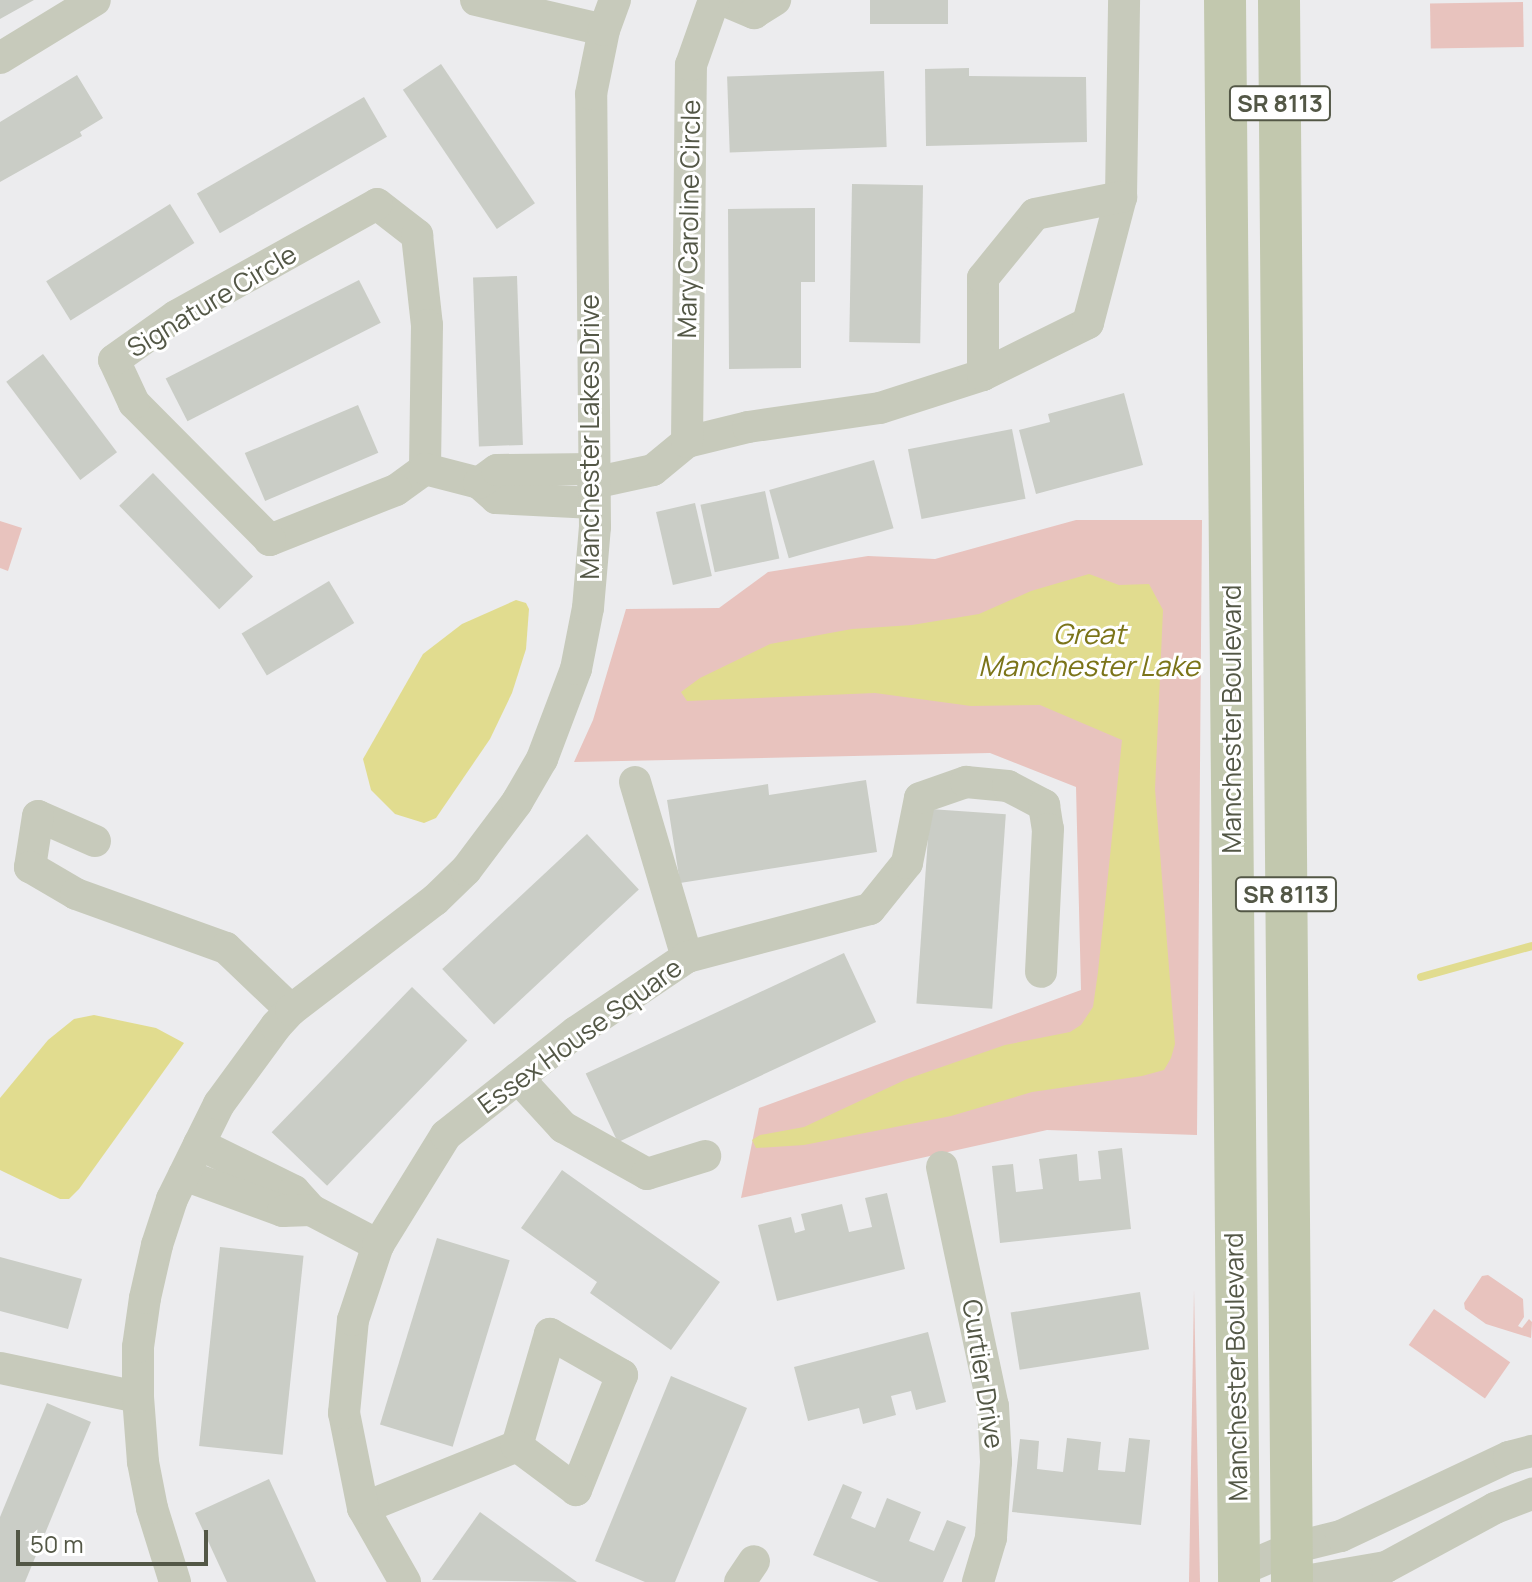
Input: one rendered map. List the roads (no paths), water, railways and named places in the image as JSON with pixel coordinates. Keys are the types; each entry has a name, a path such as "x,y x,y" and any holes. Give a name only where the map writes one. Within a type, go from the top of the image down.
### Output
{"main road":[{"name":"Manchester Boulevard","path":"1225,0 1239,1576"},
{"name":"Manchester Boulevard","path":"1279,0 1293,1573"}],"street":[{"path":"0,58 95,0"},
{"path":"476,0 604,30"},
{"name":"Manchester Lakes Drive","path":"175,1582 152,1508 143,1462 138,1347 157,1245 184,1175 234,1082 291,1010 435,900 466,870 517,802 560,717 576,669 588,608 593,485 591,94 604,30 615,0"},
{"name":"Mary Caroline Circle","path":"687,442 691,65 714,0"},
{"path":"723,0 754,13 775,0"},
{"path":"425,469 479,483 496,498 593,485 653,470 687,442 748,427 880,408 983,375 1088,323 1121,197 1124,0"},
{"path":"983,375 983,278 1035,214 1121,197"},
{"name":"Signature Circle","path":"377,204 417,235 427,325 425,469 396,490 270,540 134,403 114,360 176,316 377,204"},
{"path":"635,782 687,957"},
{"name":"Essex House Square","path":"405,1582 363,1508 344,1413 353,1320 378,1245 446,1135 576,1032 687,957 870,909 907,863 920,798 966,782 1008,786 1044,805 1048,829 1041,972"},
{"path":"95,841 38,816 30,867 76,894 226,948 291,1010"},
{"path":"518,1078 563,1127 647,1174 705,1156"},
{"path":"199,1144 294,1191 311,1210 378,1245"},
{"name":"Curtier Drive","path":"942,1167 993,1406 996,1462 991,1538 978,1582"},
{"path":"184,1175 283,1211 311,1210"},
{"path":"0,1368 138,1397"},
{"path":"363,1508 517,1446"},
{"path":"1293,1573 1341,1536 1509,1457 1532,1451"},
{"path":"1239,1576 1386,1567 1483,1514 1532,1494"}],"water":[{"name":"Great Manchester Lake","path":"1089,574 1119,585 1149,584 1163,610 1155,789 1175,1044 1171,1058 1164,1070 1142,1076 1032,1092 951,1116 804,1145 756,1148 752,1140 760,1135 804,1127 907,1079 1005,1045 1070,1032 1081,1025 1093,1007 1122,740 1040,705 971,706 875,693 687,701 681,692 700,678 770,644 852,629 912,625 979,614 1031,591"},
{"path":"516,600 526,603 529,609 526,649 512,693 490,739 436,818 424,823 395,814 371,790 363,759 423,654 462,624"},
{"path":"94,1015 156,1028 184,1043 79,1189 69,1199 60,1199 0,1170 0,1098 48,1040 74,1019"}],"waterway":[{"path":"1421,977 1532,946"}]}
